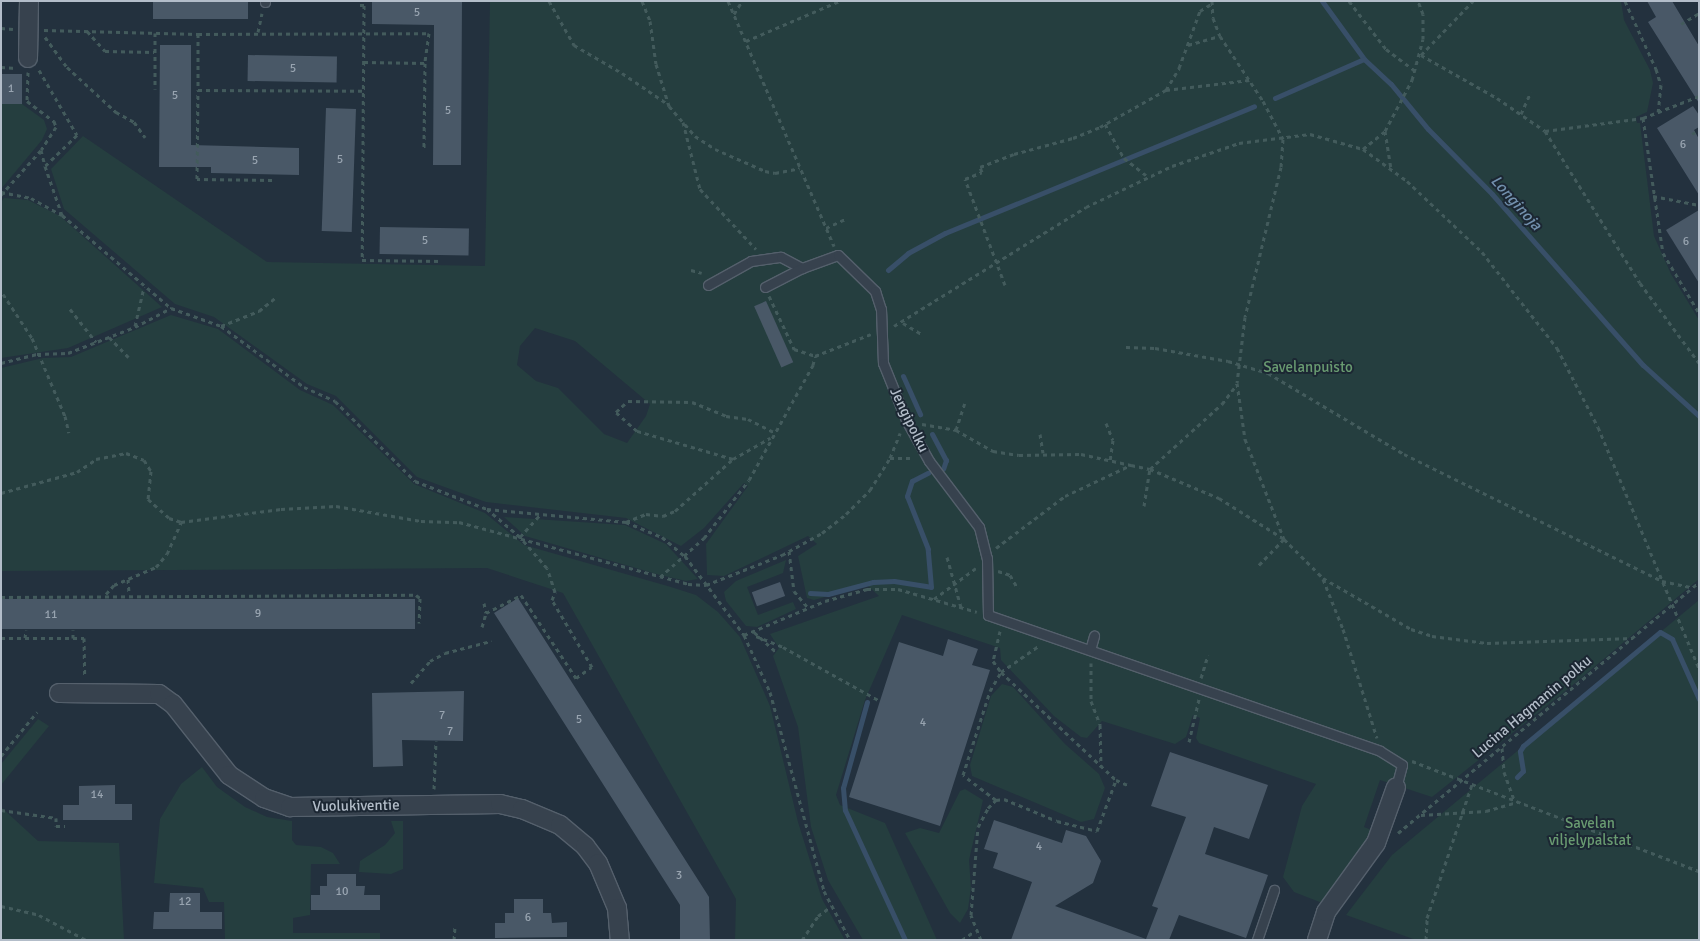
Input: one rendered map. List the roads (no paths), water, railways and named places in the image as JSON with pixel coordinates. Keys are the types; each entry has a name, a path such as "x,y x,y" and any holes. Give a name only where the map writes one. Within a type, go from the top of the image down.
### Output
{"street":[{"path":"28,58 30,1"},
{"name":"Vuolukiventie","path":"60,693 159,694 173,704 229,775 264,798 290,807 500,804 522,809 560,825 585,846 598,863 617,908 620,940"},
{"path":"1317,940 1326,912 1376,843 1396,787"}],"lane":[{"name":"Jengipolku","path":"802,268 838,255 875,291 881,309 880,331 883,363 906,420 929,461 979,527 987,558 988,615 1090,650"},
{"path":"708,285 751,261 781,257 802,268"},
{"path":"765,287 802,268"},
{"path":"1094,636 1090,650 1380,751 1402,765 1396,787"},
{"path":"1257,940 1274,890"}],"waterway":[{"name":"Longinoja","path":"1322,1 1364,59 1391,84 1428,129 1492,194 1643,365 1699,416"},
{"path":"1275,98 1364,59"},
{"path":"888,270 908,253 945,233 1254,106"},
{"path":"903,376 920,414"},
{"path":"932,434 946,460 943,469"},
{"path":"810,593 828,594 873,582 894,581 931,587 928,549 907,496 912,481 928,473"},
{"path":"1517,777 1523,771 1520,751 1523,746 1660,632 1672,639 1699,699"},
{"path":"867,702 843,788 845,810 905,940"}],"park label":[{"name":"Savelanpuisto","path":"1308,368"},
{"name":"Savelan viljelypalstat","path":"1590,832"}]}
